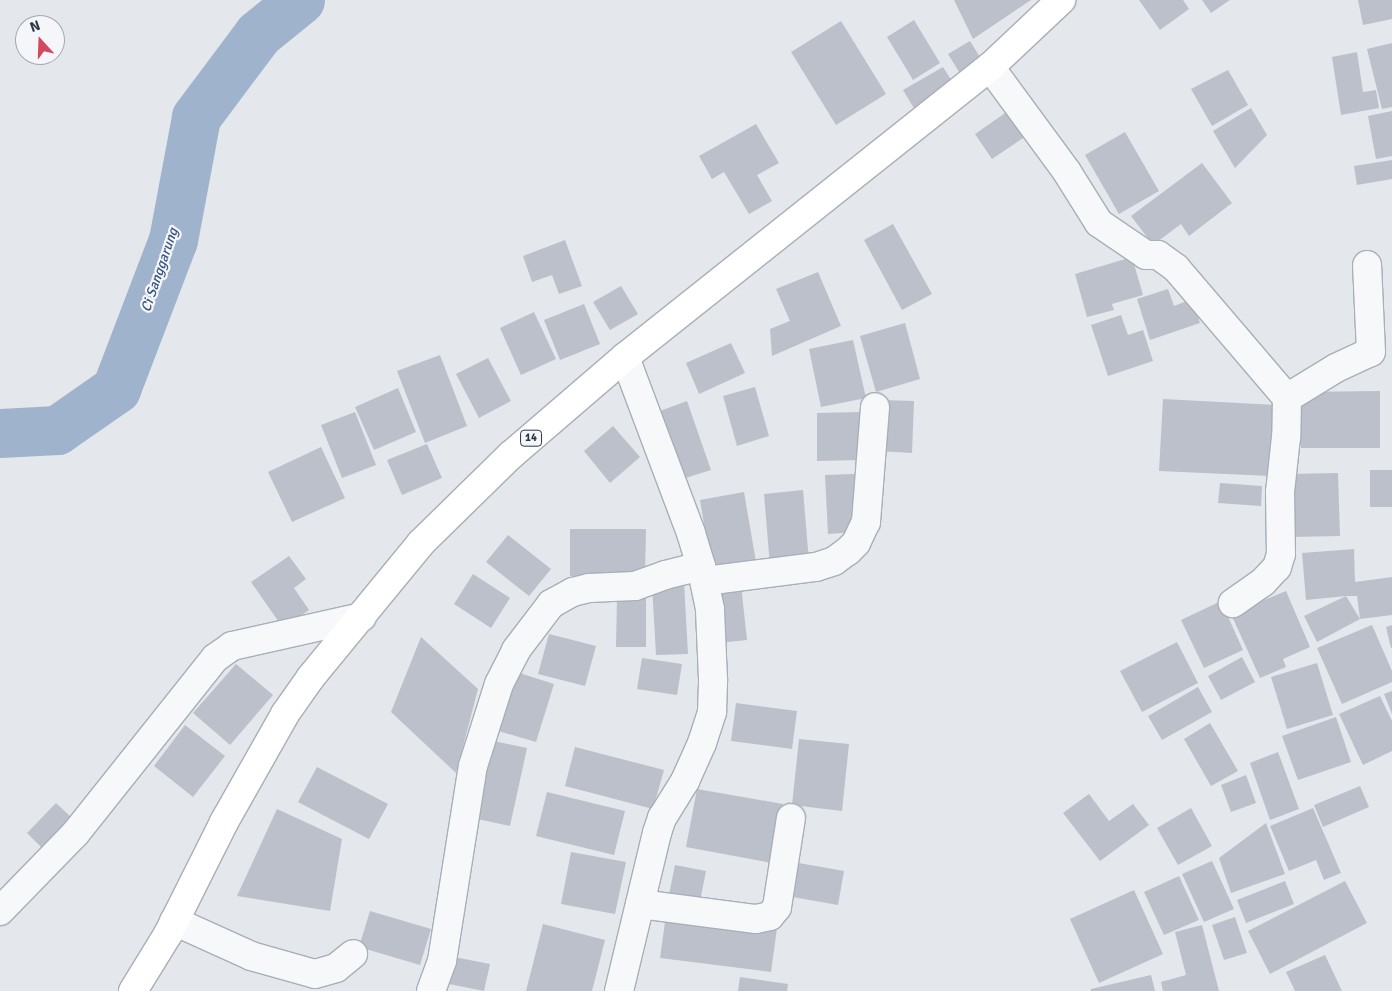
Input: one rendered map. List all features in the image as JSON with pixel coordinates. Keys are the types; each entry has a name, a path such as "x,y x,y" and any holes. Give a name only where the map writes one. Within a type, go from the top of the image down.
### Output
{"highway":[{"name":"14","path":"133,991 174,921 224,822 285,714 311,677 421,543 511,455 625,357 990,67 1060,0"}],"street":[{"path":"990,67 1067,172 1099,223 1146,255 1158,255 1176,268 1287,398 1286,437 1280,492 1282,529 1279,560 1277,567 1270,575 1233,603"},
{"path":"1287,398 1336,368 1382,352 1367,265"},
{"path":"619,991 657,833 662,818 688,774 702,743 712,712 714,679 711,624 703,573 625,357"},
{"path":"431,991 442,961 473,766 499,684 516,650 551,604 572,592 589,588 635,586 664,575 816,567 834,561 856,543 866,522 875,407"},
{"path":"0,911 75,834 215,658 232,646 362,617"},
{"path":"640,904 756,918 770,916 777,907 791,818"},
{"path":"174,921 251,956 315,974 336,968 353,954"}],"building":[{"path":"954,0 1031,0 973,39"},
{"path":"1139,0 1183,0 1189,9 1160,30"},
{"path":"1202,0 1230,0 1211,13"},
{"path":"1358,0 1392,0 1392,19 1363,25"},
{"path":"914,20 940,63 913,80 887,37"},
{"path":"841,21 886,94 836,125 791,52"},
{"path":"970,41 983,62 961,75 948,54"},
{"path":"1392,43 1392,107 1382,109 1367,49"},
{"path":"1357,52 1363,92 1376,90 1379,108 1341,115 1332,57"},
{"path":"943,67 955,86 915,110 903,90"},
{"path":"1228,70 1248,105 1212,126 1191,89"},
{"path":"1251,108 1267,135 1235,168 1213,131"},
{"path":"1008,111 1026,136 992,159 975,134"},
{"path":"1392,111 1392,156 1376,159 1368,116"},
{"path":"756,124 779,163 757,175 772,201 749,214 724,172 712,179 699,156"},
{"path":"1125,132 1159,191 1119,214 1085,155"},
{"path":"1392,160 1392,179 1357,185 1354,166"},
{"path":"1202,163 1232,203 1189,236 1181,224 1153,245 1131,216"},
{"path":"893,224 932,294 902,310 864,240"},
{"path":"565,240 582,286 559,294 552,275 532,282 523,256"},
{"path":"1132,257 1143,295 1112,304 1114,310 1087,317 1075,274"},
{"path":"818,272 841,326 772,356 770,329 790,321 776,289"},
{"path":"621,286 638,314 610,330 593,302"},
{"path":"1168,289 1174,306 1192,299 1200,323 1150,340 1137,299"},
{"path":"584,304 600,344 560,360 544,320"},
{"path":"534,312 556,359 521,375 500,328"},
{"path":"1121,315 1128,335 1143,330 1153,361 1108,376 1091,325"},
{"path":"905,323 920,379 876,392 860,336"},
{"path":"853,340 866,398 821,407 809,349"},
{"path":"731,343 745,373 699,394 686,363"},
{"path":"440,355 467,426 425,443 397,371"},
{"path":"488,358 511,401 479,418 456,374"},
{"path":"755,387 769,436 737,446 723,396"},
{"path":"398,388 416,432 374,450 355,407"},
{"path":"1380,391 1380,448 1301,448 1301,392"},
{"path":"1163,399 1275,405 1271,476 1159,471"},
{"path":"881,400 914,401 912,453 878,451"},
{"path":"687,401 711,470 679,480 660,411"},
{"path":"355,412 376,465 342,478 321,425"},
{"path":"861,412 861,460 817,461 817,413"},
{"path":"613,426 640,457 610,483 584,451"},
{"path":"427,444 442,478 402,495 387,460"},
{"path":"321,447 345,498 292,522 268,472"},
{"path":"1370,470 1392,470 1392,507 1370,507"},
{"path":"1338,473 1340,536 1290,537 1288,474"},
{"path":"854,474 856,532 828,534 825,475"},
{"path":"1220,483 1262,486 1261,506 1218,503"},
{"path":"803,490 809,562 770,566 764,494"},
{"path":"744,492 756,562 712,571 700,500"},
{"path":"570,529 646,529 645,576 570,576"},
{"path":"508,535 551,569 529,596 486,562"},
{"path":"1354,549 1355,582 1392,577 1392,615 1360,619 1357,596 1306,600 1302,553"},
{"path":"289,556 306,579 294,588 309,610 283,628 251,582"},
{"path":"473,574 510,598 491,628 454,604"},
{"path":"684,582 688,654 656,655 652,584"},
{"path":"741,585 747,640 718,643 713,588"},
{"path":"1286,591 1310,647 1283,659 1286,667 1260,678 1231,614"},
{"path":"1346,596 1360,619 1317,642 1304,616"},
{"path":"617,597 646,597 646,647 616,647"},
{"path":"1221,601 1243,650 1204,668 1181,620"},
{"path":"1372,625 1392,671 1392,682 1342,704 1317,648"},
{"path":"1392,625 1392,648 1391,648 1386,627"},
{"path":"549,634 596,646 585,686 538,674"},
{"path":"421,637 478,689 456,773 391,712"},
{"path":"1177,642 1198,683 1142,712 1120,671"},
{"path":"1242,657 1255,682 1221,700 1208,676"},
{"path":"642,658 682,664 677,695 637,689"},
{"path":"1317,663 1333,715 1287,729 1271,677"},
{"path":"236,664 273,695 230,745 193,713"},
{"path":"513,671 554,684 536,742 495,730"},
{"path":"1198,687 1212,712 1162,740 1148,716"},
{"path":"1392,691 1392,714 1384,694"},
{"path":"1380,696 1392,721 1392,751 1363,765 1339,714"},
{"path":"736,703 797,711 792,749 731,741"},
{"path":"1336,717 1351,762 1298,780 1282,736"},
{"path":"1210,723 1238,771 1211,786 1184,739"},
{"path":"185,725 225,756 193,797 154,766"},
{"path":"799,739 849,744 842,811 792,805"},
{"path":"489,740 527,748 510,826 473,818"},
{"path":"575,747 664,770 653,809 565,786"},
{"path":"1278,752 1299,809 1270,820 1250,763"},
{"path":"317,767 388,804 369,839 298,802"},
{"path":"1246,775 1256,803 1231,812 1221,785"},
{"path":"1360,786 1369,807 1323,827 1314,805"},
{"path":"697,789 783,804 772,863 686,847"},
{"path":"547,792 625,811 614,855 536,836"},
{"path":"1089,794 1109,821 1133,804 1149,825 1100,861 1063,813"},
{"path":"56,803 74,820 45,851 27,833"},
{"path":"1191,808 1212,846 1178,865 1157,828"},
{"path":"1313,808 1341,873 1324,880 1316,860 1289,871 1270,826"},
{"path":"277,809 342,839 330,911 237,896"},
{"path":"1266,823 1285,874 1231,893 1219,858"},
{"path":"571,852 626,862 615,914 561,904"},
{"path":"1212,861 1234,909 1204,922 1182,874"},
{"path":"793,862 844,871 838,905 787,896"},
{"path":"675,865 706,871 700,901 669,895"},
{"path":"1179,876 1199,920 1164,935 1144,892"},
{"path":"1285,881 1294,904 1246,923 1237,900"},
{"path":"1345,881 1367,923 1270,974 1248,931"},
{"path":"1134,890 1163,954 1099,983 1070,919"},
{"path":"370,911 431,929 420,965 359,947"},
{"path":"666,915 777,928 771,972 660,958"},
{"path":"1235,917 1247,953 1224,960 1212,925"},
{"path":"543,924 605,940 592,991 526,991"},
{"path":"1202,925 1219,991 1163,991 1161,982 1186,975 1175,932"},
{"path":"1325,955 1342,991 1295,991 1286,972"},
{"path":"449,956 490,964 484,991 444,983"},
{"path":"1151,975 1155,991 1091,991 1091,989"},
{"path":"740,977 788,984 787,991 738,991"}],"waterway":[{"name":"Ci Sanggarung","path":"0,433 57,430 116,389 173,240 196,117 258,34 300,0"}]}
